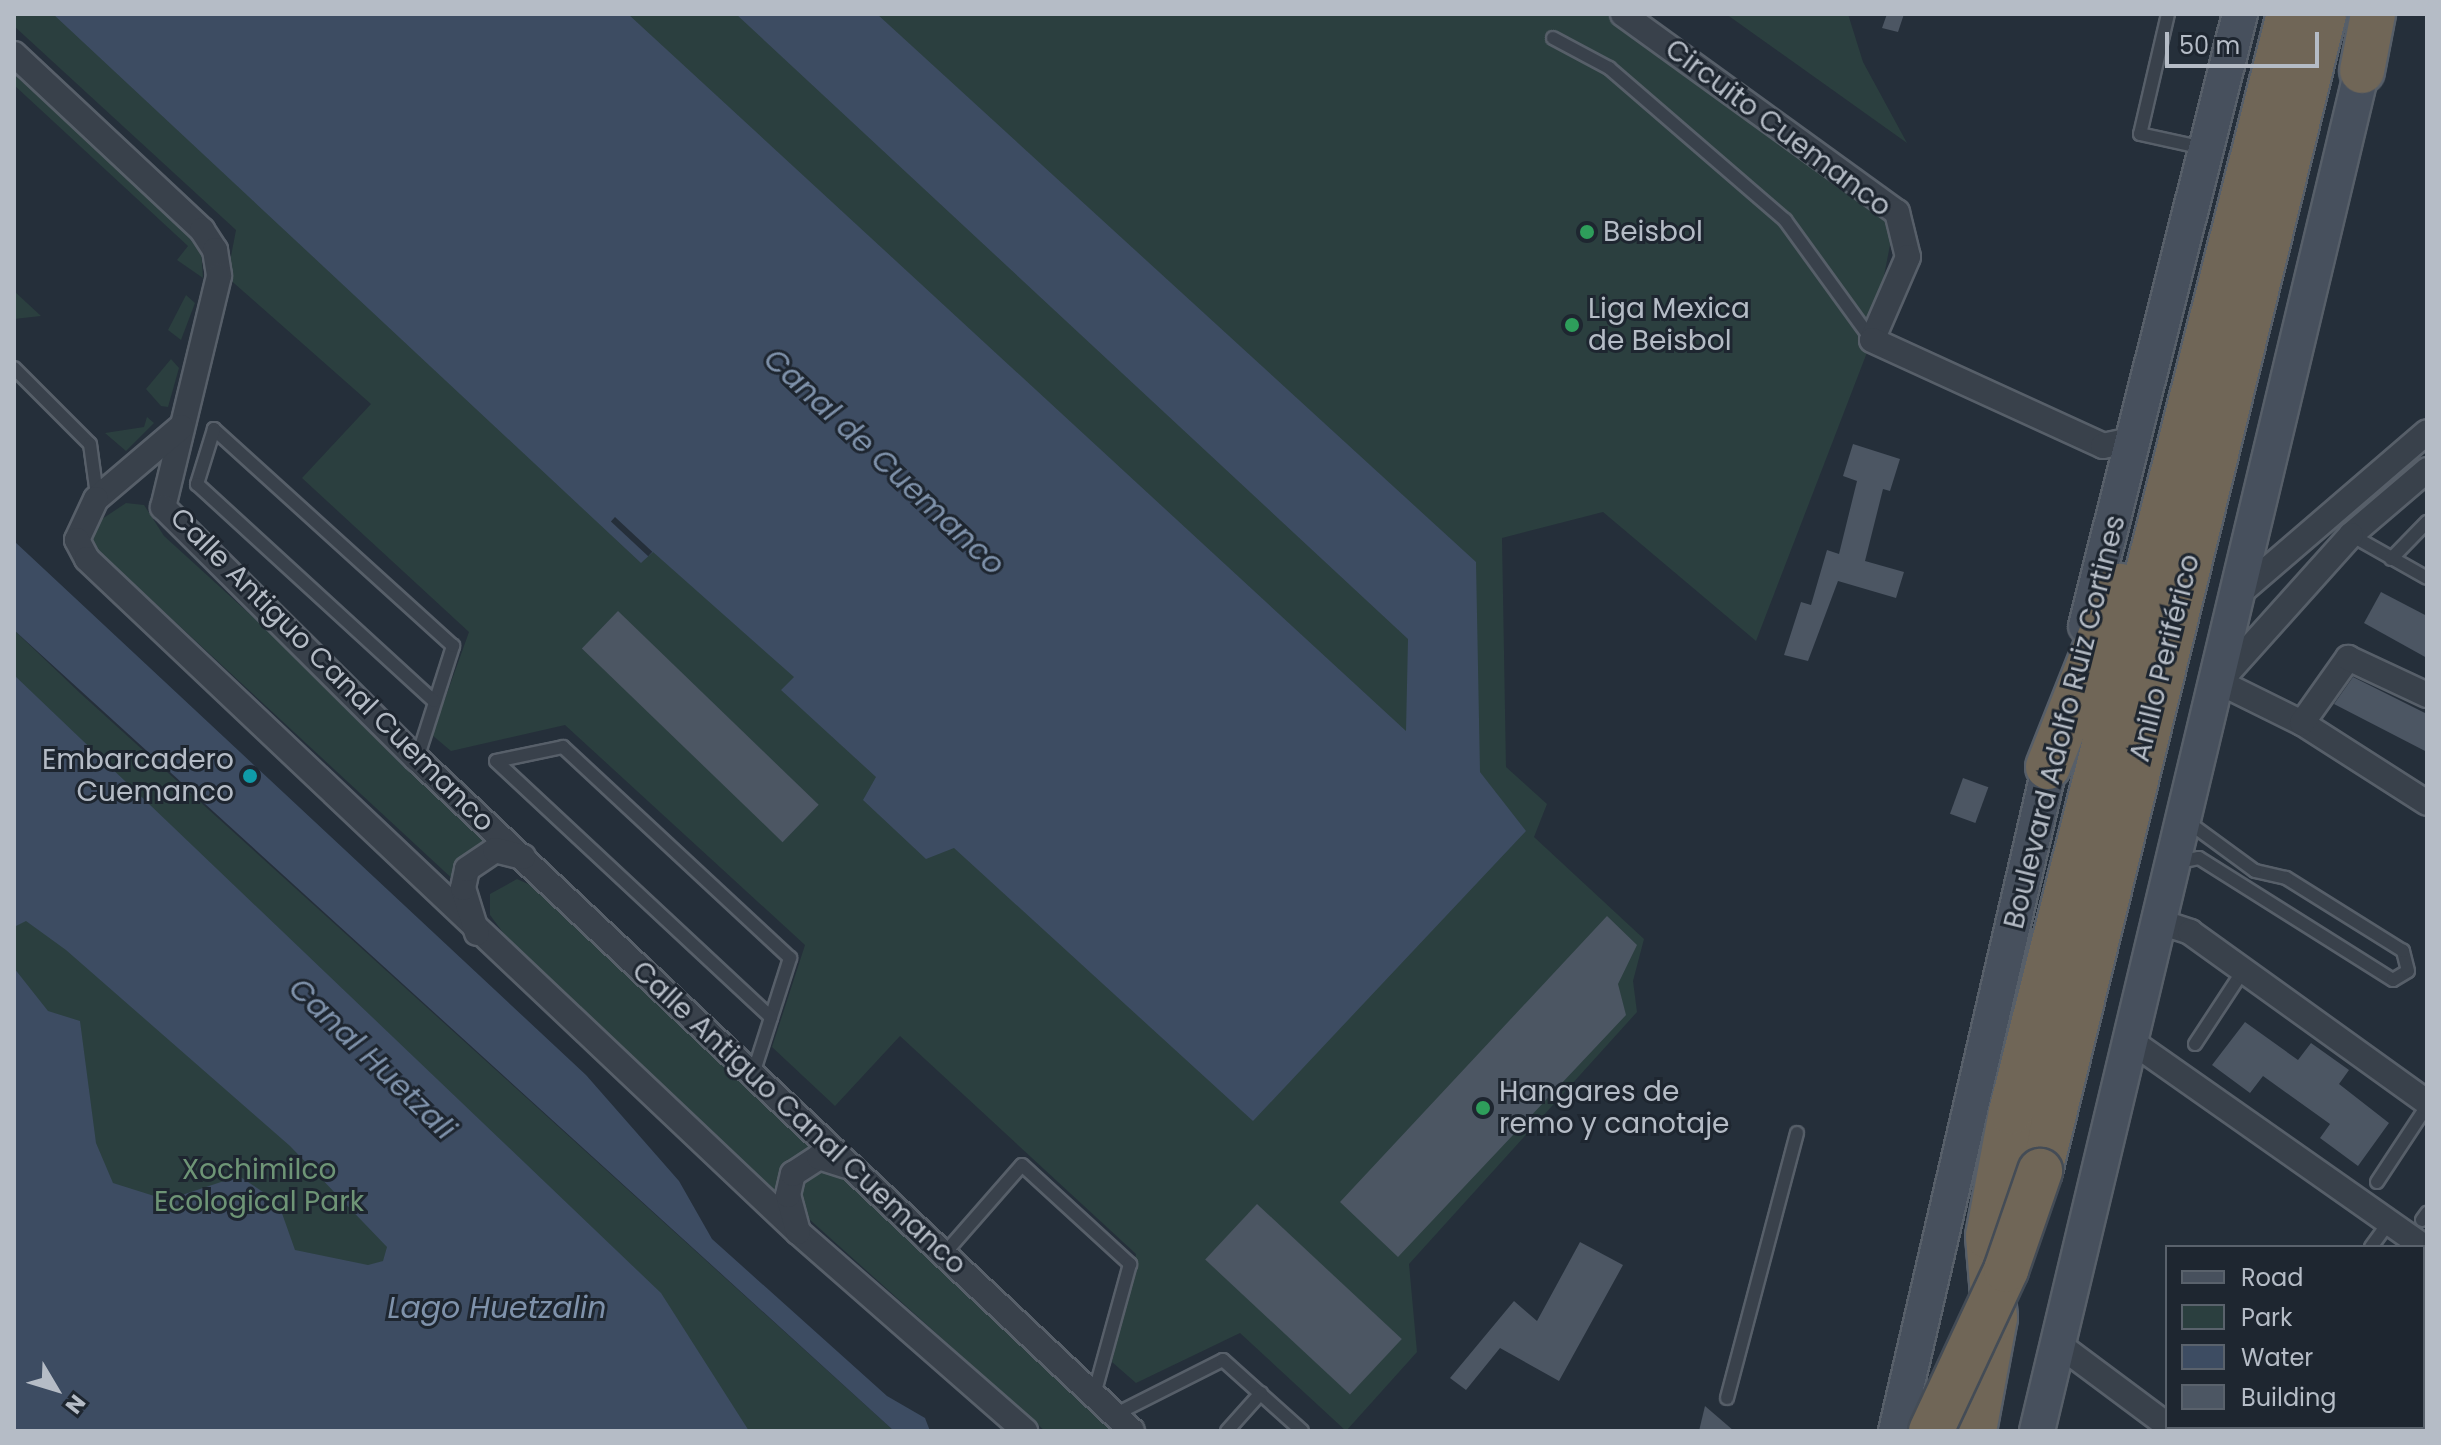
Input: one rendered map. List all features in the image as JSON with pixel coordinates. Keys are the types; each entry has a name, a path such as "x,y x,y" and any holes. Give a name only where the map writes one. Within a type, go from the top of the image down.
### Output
{"highway":[{"name":"Anillo Periférico","path":"1974,1431 1995,1318 1988,1236 1993,1195 2289,14"},
{"name":"Anillo Periférico","path":"1931,1431 2006,1270 2040,1171 2324,14"},
{"path":"2362,71 2375,14"},
{"path":"2048,767 2124,574 2165,503"}],"main road":[{"name":"Boulevard Adolfo Ruiz Cortines","path":"1896,1431 2048,767 2139,427 2240,14"},
{"path":"2037,1431 2241,592 2362,71"}],"street":[{"name":"Circuito Cuemanco","path":"1623,14 1897,212 1908,257 1872,340"},
{"path":"14,54 202,230 215,250 219,276 181,427 96,499 77,540 87,559 478,934 798,1232 1025,1431"},
{"path":"1872,340 2095,443 2119,445 2139,427"},
{"name":"Calle Antiguo Canal Cuemanco","path":"181,427 163,507 417,759 1123,1423"},
{"path":"2241,592 2427,432"},
{"path":"2095,443 2125,481"},
{"path":"2422,476 2351,535 2219,682 2302,723 2427,803"},
{"path":"2312,532 2333,555"},
{"path":"2302,723 2348,658 2427,695"},
{"path":"478,934 463,888 467,869 495,850 523,857"},
{"path":"2160,922 2190,932 2427,1104"},
{"path":"2131,1041 2421,1245"},
{"path":"798,1232 788,1195 801,1163 819,1157 852,1168"},
{"path":"2057,1343 2165,1424"}],"lane":[{"path":"2168,14 2140,134 2209,149"},
{"path":"1553,38 1609,68 1785,220 1872,340"},
{"path":"14,368 90,444 100,481 96,499"},
{"path":"417,759 453,646 214,429 197,484 434,701"},
{"path":"2391,559 2427,522"},
{"path":"2351,535 2427,578"},
{"path":"753,1074 790,958 563,747 496,761 771,1017"},
{"path":"2174,863 2199,858 2393,980 2408,971 2403,951 2286,878 2255,871 2204,840 2185,819"},
{"path":"2195,1044 2243,971"},
{"path":"2377,1182 2427,1104"},
{"path":"1727,1398 1797,1133"},
{"path":"944,1254 1022,1165 1130,1264 1094,1395"},
{"path":"2372,1245 2389,1222"},
{"path":"1123,1423 1223,1360 1302,1431"},
{"path":"1227,1431 1261,1393"}],"green space":[{"path":"14,14 1617,14 1884,216 1891,240 1871,342 1756,641 1603,512 1502,538 1506,767 1547,804 1534,837 1644,939 1633,981 1637,1012 1409,1264 1417,1352 1346,1431 1240,1333 1136,1383 1112,1362 1136,1254 900,1036 835,1106 772,1047 805,945 565,725 451,751 432,735 469,632 302,478 371,404 227,277 236,230 14,26"},
{"path":"1726,14 1848,14 1863,62 1907,143"},
{"path":"14,74 201,247 203,278 177,260 188,246 14,85"},
{"path":"14,291 41,316 14,319"},
{"path":"186,295 195,303 181,340 168,330"},
{"path":"171,359 179,368 168,407 161,406 146,389"},
{"path":"147,417 154,423 126,451 105,433 144,427"},
{"path":"126,503 144,505 164,536 500,842 457,883 92,545 87,529"},
{"name":"Lago Huetzalin","path":"14,630 80,693 894,1431 14,1431"},
{"path":"517,879 537,888 820,1151 789,1161 782,1200 519,954 490,915 490,894"},
{"path":"818,1165 838,1172 1121,1431 1045,1431 799,1210 803,1171"}],"water":[{"name":"Canal de Cuemanco","path":"53,14 628,14 1406,731 1408,639 736,14 877,14 1476,562 1480,772 1526,831 1253,1121 954,848 926,859 863,800 876,777 781,690 794,677 653,552 641,563"},
{"path":"14,541 586,1075 679,1181 712,1239 887,1396 925,1418 930,1431 894,1431 14,630"},
{"name":"Lago Huetzalin","path":"14,675 661,1293 749,1431 14,1431 14,968 48,1011 80,1021 96,1143 113,1183 167,1200 239,1176 278,1202 295,1250 368,1265 383,1261 387,1247 290,1146 66,950 26,921 14,927"}],"pier":[{"path":"615,517 652,552 648,556 611,521"}],"building":[{"path":"1887,14 1904,14 1898,32 1882,28"},
{"path":"1853,444 1900,459 1890,491 1883,489 1865,561 1904,572 1896,598 1838,581 1808,661 1784,655 1801,602 1811,605 1827,550 1839,554 1857,481 1843,476"},
{"path":"2381,592 2427,616 2427,658 2364,623"},
{"path":"618,611 819,805 783,842 582,648"},
{"path":"2353,677 2427,714 2427,752 2334,704"},
{"path":"1963,778 1988,787 1975,823 1950,814"},
{"name":"Hangares de remo y canotaje","path":"1607,916 1637,945 1618,984 1626,1015 1398,1257 1340,1202"},
{"path":"2245,1022 2298,1060 2311,1043 2349,1070 2339,1084 2389,1123 2358,1166 2320,1138 2330,1124 2263,1076 2250,1093 2212,1065"},
{"path":"1257,1204 1402,1339 1350,1395 1205,1260"},
{"path":"1580,1242 1623,1265 1559,1381 1500,1348 1466,1390 1450,1378 1514,1301 1537,1321"},
{"path":"1705,1406 1734,1431 1699,1431"}],"place":[{"name":"Beisbol","path":"1587,232"},
{"name":"Liga Mexica de Beisbol","path":"1572,325"},
{"name":"Embarcadero Cuemanco","path":"250,776"},
{"name":"Hangares de remo y canotaje","path":"1483,1108"}],"water label":[{"name":"Canal Huetzali","path":"372,1059"}],"park label":[{"name":"Xochimilco Ecological Park","path":"259,1186"}]}
